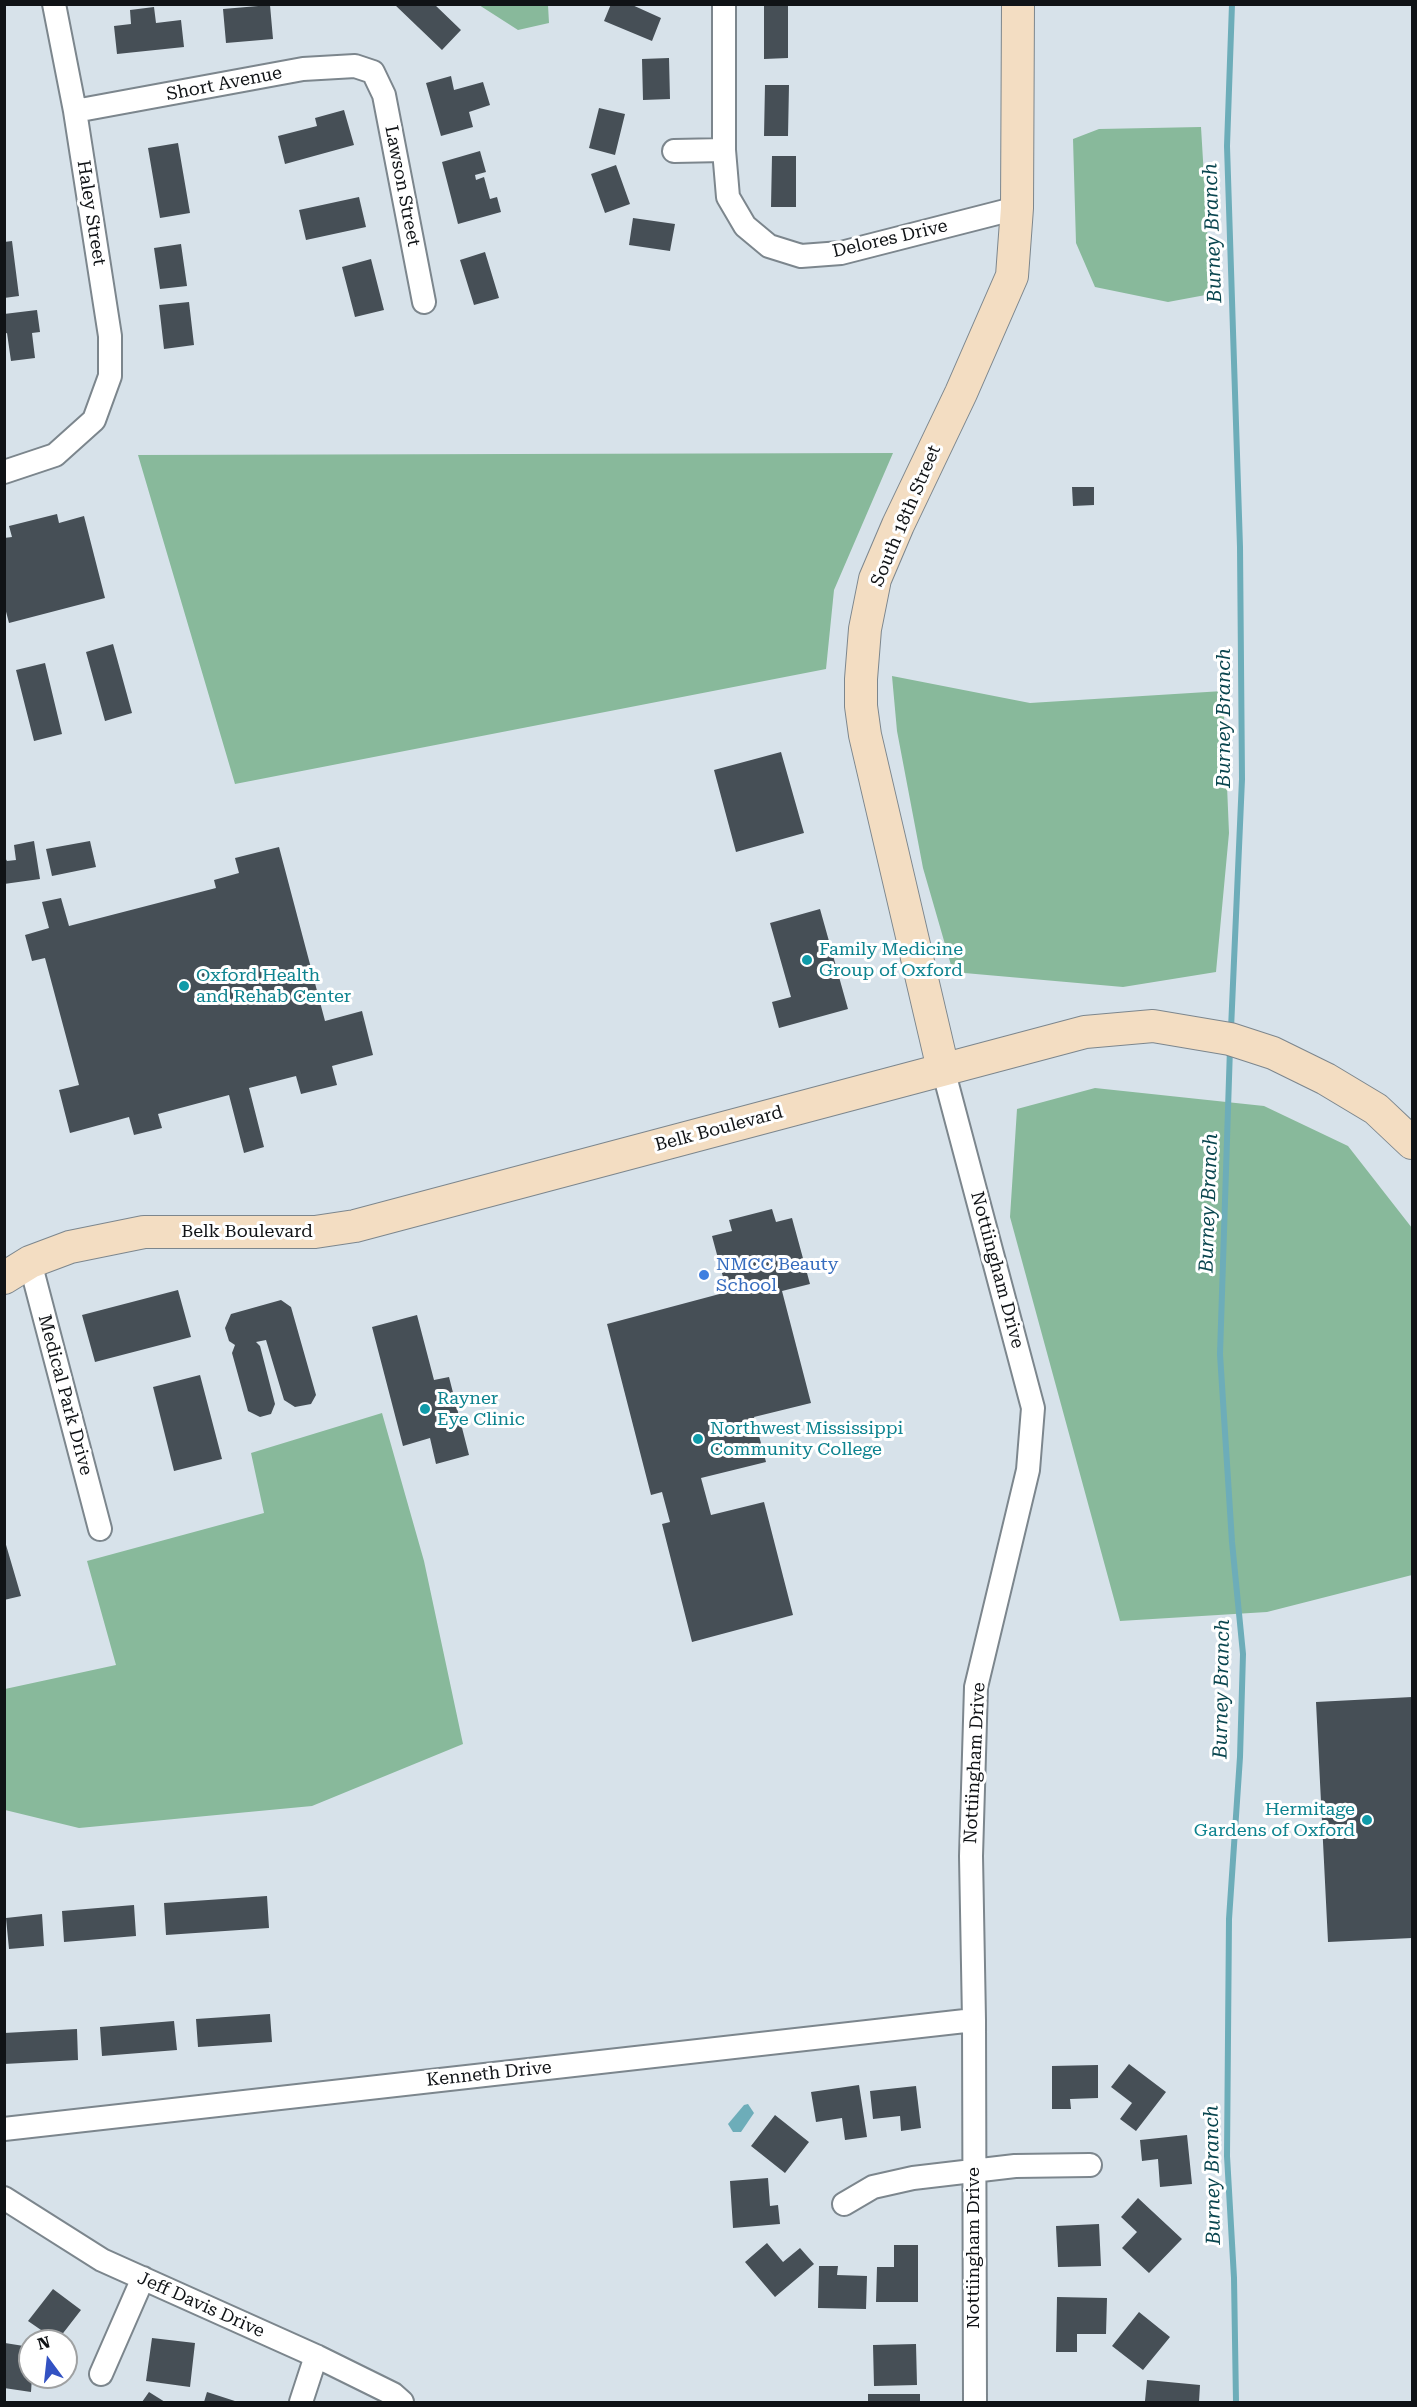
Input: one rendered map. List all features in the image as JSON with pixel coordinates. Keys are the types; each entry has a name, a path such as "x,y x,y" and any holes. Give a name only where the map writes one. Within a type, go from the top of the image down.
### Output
{"street":[{"name":"Haley Street","path":"4,472 55,455 94,420 110,376 110,336 75,111 54,4"},
{"name":"Delores Drive","path":"724,4 724,150 728,197 746,226 769,246 801,256 841,253 1017,208"},
{"name":"South 18th Street","path":"943,1069 865,735 861,706 861,679 864,639 875,579 1012,276 1017,208 1018,4"},
{"name":"Short Avenue","path":"75,111 303,69 355,66 373,72"},
{"name":"Lawson Street","path":"373,72 384,95 424,302"},
{"path":"674,151 724,150"},
{"name":"Belk Boulevard","path":"17,1270 70,1247 144,1232 315,1232 355,1226 1085,1032 1153,1026 1230,1039 1273,1053 1326,1078 1376,1109 1413,1143"},
{"name":"Nottiingham Drive","path":"943,1069 1033,1408 1028,1470 976,1688 971,1856 974,2019 975,2403"},
{"name":"Medical Park Drive","path":"17,1270 99,1529"},
{"name":"Kenneth Drive","path":"4,2129 974,2019"},
{"path":"844,2204 873,2187 913,2178 1015,2166 1090,2165"},
{"name":"Jeff Davis Drive","path":"4,2198 102,2260 316,2356 393,2394 402,2403"},
{"path":"101,2374 143,2278"},
{"path":"302,2403 316,2356"}],"green space":[{"path":"479,5 548,5 549,23 518,30"},
{"path":"1201,127 1211,294 1168,302 1095,287 1076,243 1073,139 1099,129"},
{"path":"893,453 834,590 826,669 235,784 138,455"},
{"path":"892,676 1030,703 1223,691 1229,833 1216,972 1123,987 953,972 923,868 897,731"},
{"path":"1095,1088 1264,1106 1348,1146 1412,1228 1412,1575 1267,1612 1120,1621 1010,1217 1017,1109"},
{"path":"382,1413 424,1561 463,1744 312,1806 79,1828 5,1810 5,1689 116,1665 87,1561 264,1513 251,1453"}],"water":[{"path":"748,2104 754,2113 741,2132 733,2132 728,2124 744,2105"}],"building":[{"path":"394,4 434,4 461,30 442,50"},
{"path":"611,4 630,4 661,18 652,41 604,21"},
{"path":"764,4 788,4 788,58 764,59"},
{"path":"270,5 273,39 226,43 223,9"},
{"path":"154,7 156,23 181,20 184,47 117,54 114,26 131,24 130,10"},
{"path":"669,58 670,99 643,100 642,59"},
{"path":"451,76 454,90 483,82 490,105 469,112 473,127 441,136 426,83"},
{"path":"765,85 789,85 788,136 764,136"},
{"path":"599,108 625,114 615,155 589,148"},
{"path":"344,110 354,145 285,164 278,136 317,126 315,118"},
{"path":"178,143 190,213 160,218 148,148"},
{"path":"480,151 486,172 475,175 476,180 484,177 490,199 497,197 501,212 458,224 442,162"},
{"path":"772,156 796,156 796,207 771,207"},
{"path":"616,165 630,204 605,213 591,174"},
{"path":"359,197 366,227 306,240 299,210"},
{"path":"633,218 675,224 670,251 629,245"},
{"path":"12,241 19,296 4,298 4,242"},
{"path":"181,244 187,286 160,289 154,248"},
{"path":"485,252 499,298 474,305 460,260"},
{"path":"371,259 384,310 355,317 342,267"},
{"path":"189,302 194,345 164,349 159,305"},
{"path":"37,310 40,332 32,333 35,358 11,361 7,333 4,334 4,314"},
{"path":"1072,487 1094,487 1094,505 1073,506"},
{"path":"57,514 59,523 84,516 105,598 9,623 4,604 4,538 12,537 9,526"},
{"path":"113,644 132,713 105,721 86,652"},
{"path":"45,663 62,734 34,741 16,670"},
{"path":"781,752 804,833 736,852 714,770"},
{"path":"34,841 40,879 4,884 4,856 7,861 16,860 14,845"},
{"path":"90,841 96,867 52,876 46,849"},
{"name":"Oxford Health and Rehab Center","path":"279,847 325,1021 362,1011 373,1055 332,1066 337,1085 301,1094 296,1076 249,1088 264,1147 244,1153 229,1095 158,1114 162,1128 134,1135 129,1117 70,1133 59,1090 79,1085 45,958 32,961 25,935 49,928 42,902 61,898 69,926 216,888 214,880 239,873 235,858"},
{"name":"Family Medicine Group of Oxford","path":"820,909 848,1009 779,1028 772,1002 791,997 770,923"},
{"name":"Northwest Mississippi Community College","path":"772,1209 776,1222 792,1218 810,1284 782,1291 811,1403 754,1417 766,1462 701,1478 711,1515 764,1502 793,1615 692,1642 662,1524 670,1522 662,1492 651,1495 607,1324 727,1292 712,1236 732,1231 729,1220"},
{"path":"178,1290 191,1337 95,1362 82,1315"},
{"path":"281,1300 291,1307 316,1395 311,1404 295,1407 284,1400 266,1340 256,1342 260,1346 275,1404 271,1414 260,1417 248,1411 232,1353 235,1345 229,1341 225,1328 231,1314"},
{"name":"Rayner Eye Clinic","path":"417,1315 434,1380 449,1377 469,1455 436,1464 430,1438 403,1446 372,1327"},
{"path":"200,1375 222,1459 174,1471 153,1387"},
{"path":"4,1538 21,1596 4,1600"},
{"name":"Hermitage Gardens of Oxford","path":"1412,1697 1412,1938 1328,1942 1316,1702"},
{"path":"267,1896 269,1928 166,1935 164,1903"},
{"path":"134,1905 136,1936 64,1942 62,1911"},
{"path":"42,1914 44,1946 9,1949 6,1918"},
{"path":"270,2014 272,2042 198,2047 196,2019"},
{"path":"174,2021 177,2050 102,2056 100,2027"},
{"path":"77,2029 78,2060 4,2064 4,2033"},
{"path":"1129,2064 1166,2092 1136,2131 1120,2119 1132,2103 1111,2087"},
{"path":"1098,2065 1098,2098 1070,2099 1071,2109 1052,2109 1052,2066"},
{"path":"859,2085 867,2137 845,2140 842,2118 816,2122 811,2092"},
{"path":"916,2086 921,2128 901,2131 900,2116 873,2119 870,2091"},
{"path":"775,2115 809,2142 785,2173 751,2146"},
{"path":"1187,2135 1192,2184 1160,2187 1158,2159 1142,2161 1140,2140"},
{"path":"768,2178 770,2206 778,2205 780,2224 733,2228 730,2181"},
{"path":"1138,2198 1182,2239 1149,2273 1122,2248 1137,2232 1121,2217"},
{"path":"1099,2224 1101,2266 1058,2267 1056,2226"},
{"path":"767,2243 783,2262 800,2248 814,2264 775,2297 745,2262"},
{"path":"894,2245 918,2245 918,2302 876,2302 877,2267 894,2267"},
{"path":"819,2266 838,2266 837,2275 867,2276 866,2309 818,2308"},
{"path":"53,2289 81,2310 66,2329 40,2329 28,2321"},
{"path":"1057,2297 1107,2298 1106,2334 1077,2334 1077,2352 1056,2352"},
{"path":"1139,2312 1170,2337 1143,2370 1112,2346"},
{"path":"152,2338 195,2343 190,2387 146,2381"},
{"path":"5,2343 18,2345 18,2389 31,2389 31,2392 4,2388"},
{"path":"916,2344 917,2385 874,2386 873,2345"},
{"path":"1147,2380 1200,2385 1199,2402 1145,2401"},
{"path":"149,2392 165,2402 142,2402"},
{"path":"207,2392 238,2402 204,2402"},
{"path":"868,2394 920,2394 920,2402 868,2402"}],"waterway":[{"name":"Burney Branch","path":"1231,1029 1242,779 1240,547 1227,146 1232,4"},
{"name":"Burney Branch","path":"1230,1048 1220,1354 1232,1542 1243,1654 1240,1757 1229,1919 1227,2156 1234,2278 1236,2402"}],"place":[{"name":"Family Medicine Group of Oxford","path":"807,960"},
{"name":"Oxford Health and Rehab Center","path":"184,986"},
{"name":"NMCC Beauty School","path":"704,1275"},
{"name":"Rayner Eye Clinic","path":"425,1409"},
{"name":"Northwest Mississippi Community College","path":"698,1439"},
{"name":"Hermitage Gardens of Oxford","path":"1367,1820"}]}
